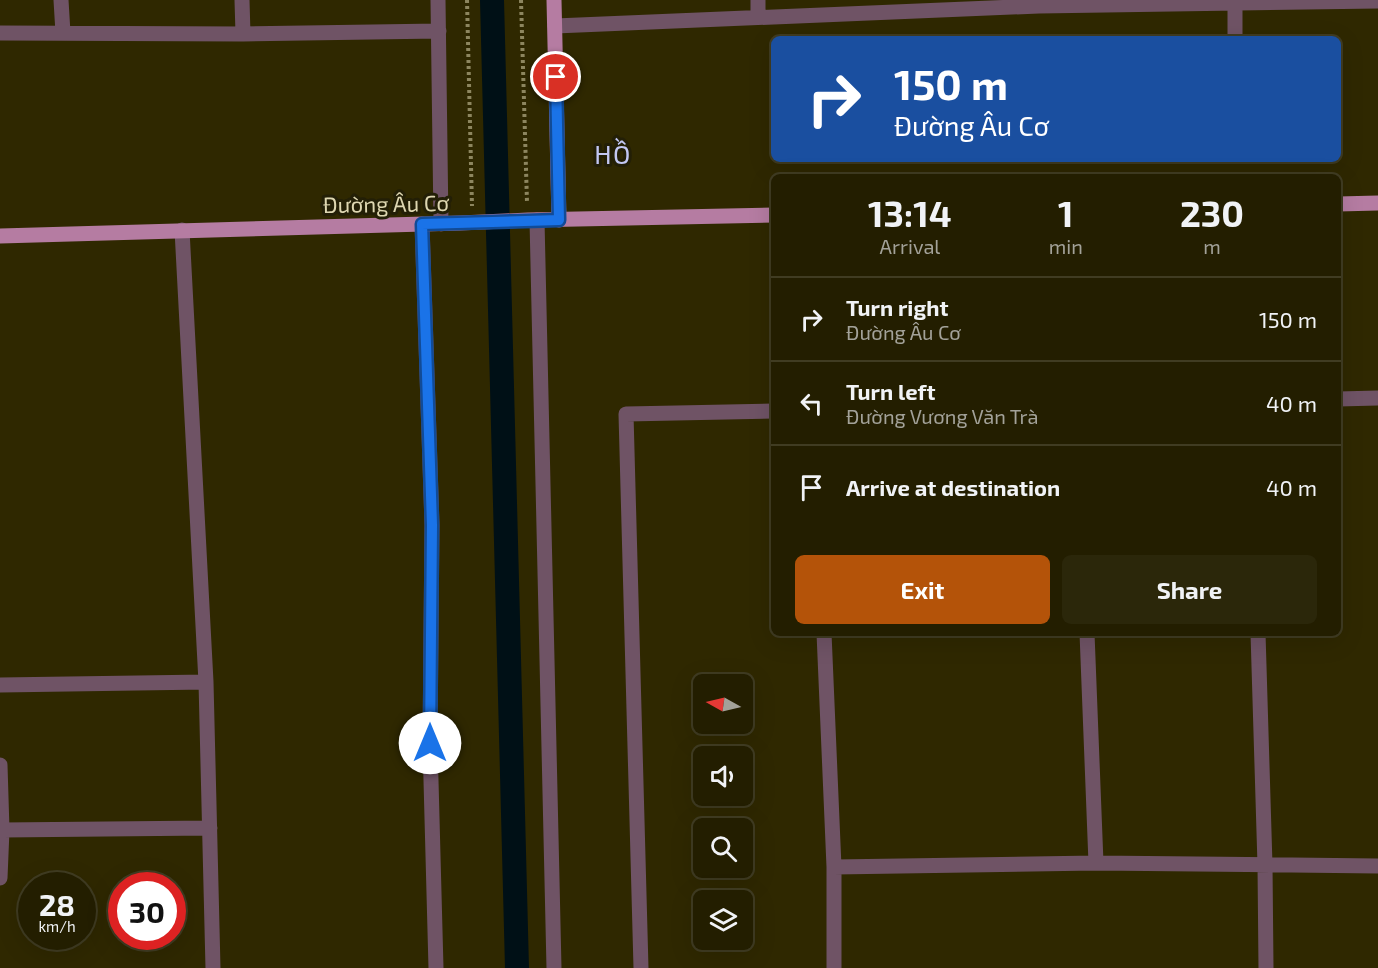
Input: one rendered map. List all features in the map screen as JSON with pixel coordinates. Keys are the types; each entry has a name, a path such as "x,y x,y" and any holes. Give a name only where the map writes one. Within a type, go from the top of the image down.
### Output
{"main road":[{"path":"554,0 559,220"},
{"path":"1341,204 1378,203"},
{"name":"Đường Âu Cơ","path":"0,236 771,215"}],"street":[{"path":"61,0 63,33"},
{"path":"242,0 243,34"},
{"path":"438,0 441,224"},
{"path":"758,0 758,18"},
{"path":"1234,1 1235,36"},
{"path":"555,26 1039,3 1378,1"},
{"path":"0,33 243,34 439,31"},
{"path":"532,220 554,968"},
{"path":"422,224 432,525 430,743 436,968"},
{"path":"182,231 206,682 213,968"},
{"path":"1341,399 1378,398"},
{"path":"641,968 626,414 771,411"},
{"path":"824,636 834,867 834,968"},
{"path":"1088,636 1096,863"},
{"path":"1258,636 1266,968"},
{"path":"0,685 206,682"},
{"path":"0,765 2,830 0,878"},
{"path":"2,830 210,828"},
{"path":"834,867 1096,863 1378,866"}],"path":[{"path":"466,223 467,0"},
{"path":"521,0 532,220"}],"waterway":[{"path":"492,0 517,968"}],"district":[{"name":"HỒ","path":"613,153"}],"route":[{"path":"430,743 432,525 422,224 559,220 556,77"}]}
